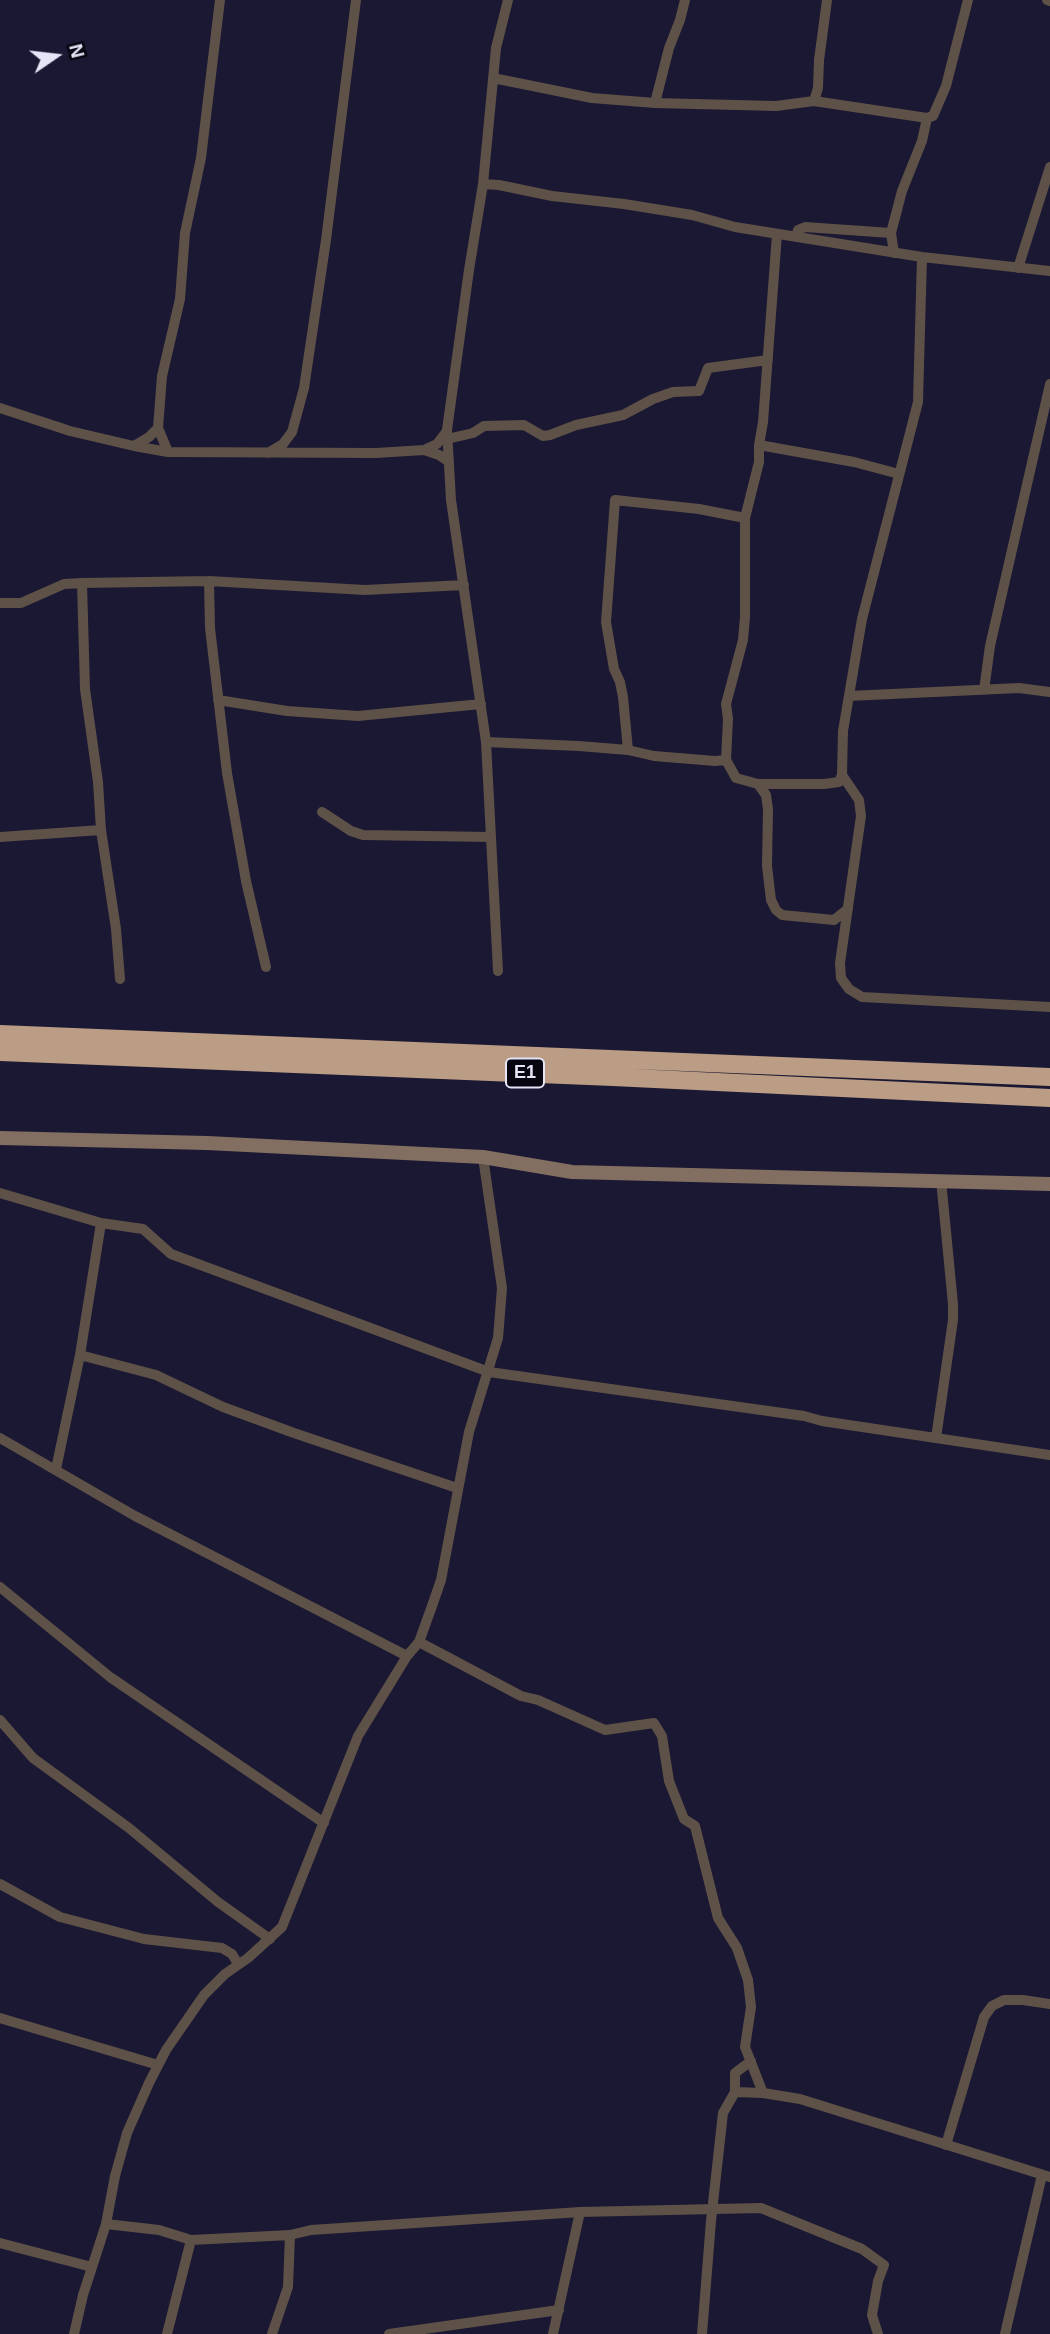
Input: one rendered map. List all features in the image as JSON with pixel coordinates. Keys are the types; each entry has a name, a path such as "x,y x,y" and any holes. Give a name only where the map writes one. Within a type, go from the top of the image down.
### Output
{"highway":[{"name":"E1","path":"0,1034 1050,1077"},
{"name":"E1","path":"0,1052 600,1076 1050,1098"}],"street":[{"path":"168,452 158,428 162,376 180,299 185,233 201,158 220,0"},
{"path":"268,453 283,444 292,432 304,388 356,0"},
{"path":"498,971 486,741 451,500 447,435 483,184 496,48 508,0"},
{"path":"655,103 685,0"},
{"path":"814,101 827,0"},
{"path":"493,78 592,98 655,103 776,106 814,101 928,118 933,116 946,86 968,0"},
{"path":"894,253 891,233 902,191 928,118"},
{"path":"1018,268 1050,167"},
{"path":"483,184 692,215 735,227 894,253 1050,271"},
{"path":"796,237 799,230 805,227 891,233"},
{"path":"777,234 759,462 745,518 743,640 726,704 726,760 729,769 736,778 758,784 824,784 839,782 842,775 843,731 862,619 918,402 922,257"},
{"path":"424,450 447,435 473,433 484,426 524,425 544,436 550,435 576,425 623,415 653,399 673,393 699,391 708,368 768,360"},
{"path":"984,690 990,646 1050,384"},
{"path":"0,408 71,431 168,452 424,450 439,454 448,461"},
{"path":"134,446 158,428"},
{"path":"292,432 299,453"},
{"path":"760,445 855,462 899,474"},
{"path":"628,750 623,697 614,669 606,622 615,500 699,509 745,518"},
{"path":"0,603 21,603 64,584 82,583 209,581 365,590 464,584"},
{"path":"209,581 210,628 227,773 246,881 266,967"},
{"path":"82,583 85,690 98,782 101,830 117,929 120,979"},
{"path":"849,696 1018,688 1050,692"},
{"path":"218,700 287,711 358,716 481,704"},
{"path":"486,741 628,750 654,756 726,760"},
{"path":"842,775 859,800 861,816 840,963 841,978 849,989 862,997 1050,1007"},
{"path":"758,784 766,795 767,866 771,900 776,910 782,915 834,920 848,909"},
{"path":"321,812 351,831 363,835 491,836"},
{"path":"0,836 101,830"},
{"path":"0,1138 207,1143 483,1157 572,1172 1050,1184"},
{"path":"74,2334 106,2224 127,2133 158,2065 204,1995 282,1927 358,1736 407,1656 419,1642 441,1580 469,1432 498,1338 502,1288 483,1157"},
{"path":"936,1438 953,1320 941,1180"},
{"path":"0,1192 101,1223 143,1229 171,1254 489,1373 804,1416 822,1421 1050,1455"},
{"path":"56,1469 80,1354 101,1223"},
{"path":"80,1354 156,1376 223,1407 457,1488"},
{"path":"0,1438 135,1516 407,1656"},
{"path":"0,1587 110,1677 324,1823"},
{"path":"419,1642 521,1696 538,1700 605,1730 654,1723 662,1736 669,1781 684,1819 695,1826 718,1918 737,1948 748,1980 751,2007 745,2047 763,2093"},
{"path":"0,1720 33,1758 128,1828 218,1902 270,1939"},
{"path":"0,1884 60,1917 144,1939 222,1948 232,1954 238,1964"},
{"path":"946,2145 984,2017 992,2006 1003,2000 1050,2004"},
{"path":"0,2018 158,2065"},
{"path":"702,2334 723,2113 735,2092 736,2073 751,2061"},
{"path":"735,2092 800,2099 1046,2176 1005,2334"},
{"path":"106,2224 159,2230 191,2240 290,2235 311,2230 580,2212 761,2208 813,2228 828,2238 862,2249 884,2265 878,2281 872,2315 878,2334"},
{"path":"553,2334 580,2212"},
{"path":"272,2334 288,2287 290,2235"},
{"path":"167,2334 191,2240"},
{"path":"0,2243 92,2267"},
{"path":"389,2334 559,2310"}]}
